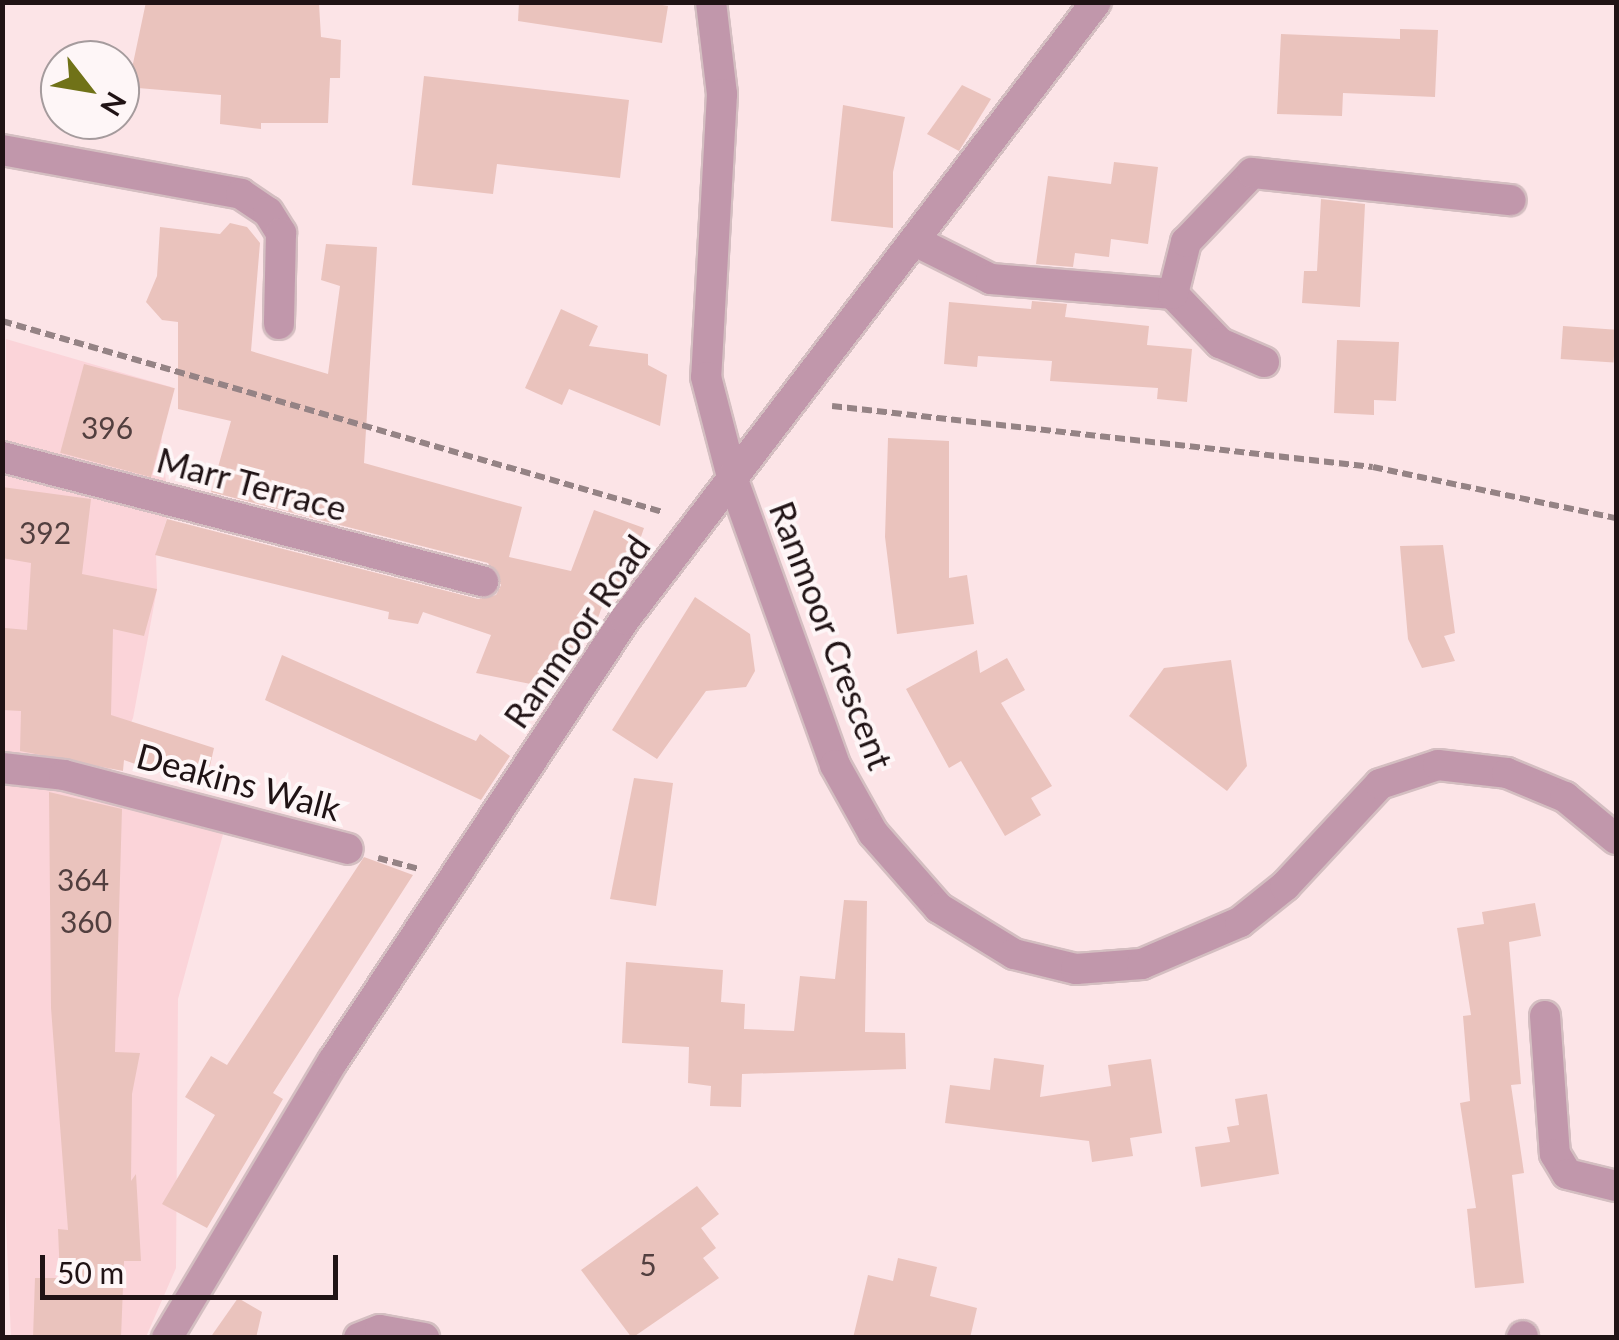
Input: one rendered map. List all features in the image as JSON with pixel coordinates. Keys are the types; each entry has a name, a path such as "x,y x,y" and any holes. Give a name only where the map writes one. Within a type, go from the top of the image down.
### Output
{"street":[{"name":"Ranmoor Crescent","path":"710,2 722,94 706,378 732,477 835,764 873,833 939,908 1014,954 1076,969 1142,964 1196,946 1285,886 1340,820 1380,784 1438,765 1508,774 1536,785 1565,797 1616,838"},
{"name":"Ranmoor Road","path":"167,1338 334,1062 625,619 1096,2"},
{"path":"2,150 241,194 268,212 280,233 279,324"},
{"path":"1173,294 1186,242 1252,173 1511,200"},
{"path":"915,241 991,279 1173,294 1220,343 1264,362"},
{"name":"Marr Terrace","path":"2,457 482,581"},
{"name":"Deakins Walk","path":"2,768 64,774 348,849"},
{"path":"1545,1016 1555,1154 1568,1174 1616,1186"},
{"path":"360,1338 380,1330 424,1338"}],"path":[{"path":"2,321 698,522"},
{"path":"791,401 1373,467 1616,518"},
{"name":"Deakins Walk","path":"348,849 453,881"}],"shaded area":[{"path":"6,339 171,387 161,434 169,512 156,552 157,589 133,718 108,775 228,816 178,999 176,1268 146,1337 11,1337 2,1133"}],"building":[{"path":"146,2 319,4 321,37 341,40 340,78 330,78 328,123 261,123 261,129 220,124 221,95 140,88 138,40"},
{"path":"519,2 645,2 668,6 662,43 518,21"},
{"path":"1400,29 1438,30 1435,97 1343,93 1342,116 1277,114 1281,34 1400,39"},
{"path":"424,76 629,100 620,178 497,164 493,194 412,185"},
{"path":"962,85 991,99 959,151 927,134"},
{"path":"843,105 905,117 893,172 893,228 831,221"},
{"path":"1114,162 1158,167 1148,244 1111,239 1109,257 1075,253 1073,267 1036,264 1048,176 1111,184"},
{"path":"1321,199 1365,204 1360,307 1302,303 1304,271 1317,271"},
{"path":"230,223 247,227 260,243 251,351 328,374 340,286 321,280 326,244 377,247 364,463 522,507 509,557 571,571 594,510 644,528 621,594 616,600 606,596 591,637 580,634 556,689 476,673 491,635 423,612 418,624 388,619 389,612 155,555 167,519 478,599 496,595 501,585 488,563 211,492 231,421 178,409 178,322 162,320 146,302 157,276 160,227 220,234"},
{"path":"1032,301 1067,304 1065,317 1149,326 1147,345 1192,349 1187,402 1157,399 1158,388 1050,381 1052,361 978,356 977,367 944,364 949,302 1031,309"},
{"path":"561,309 598,326 589,346 648,354 648,365 667,375 660,426 569,389 562,405 525,388"},
{"path":"1563,326 1616,330 1614,363 1561,359"},
{"path":"1337,340 1399,342 1396,401 1374,400 1374,415 1334,413"},
{"path":"84,364 175,388 151,477 60,453"},
{"path":"888,438 949,441 949,578 967,575 974,624 897,634 885,537"},
{"path":"2,487 91,499 82,574 157,589 144,636 113,629 111,715 214,748 207,779 191,784 124,760 123,771 20,751 21,711 2,710 2,652 5,628 27,630 31,563 2,558"},
{"path":"1443,545 1455,633 1444,636 1455,661 1422,668 1408,639 1400,546"},
{"path":"695,597 750,634 755,671 746,687 706,691 657,759 612,730"},
{"path":"977,650 980,673 1007,658 1025,690 1001,703 1052,786 1031,798 1041,815 1005,836 961,761 949,768 906,689"},
{"path":"282,655 476,741 480,734 510,756 481,800 265,700"},
{"path":"1231,660 1247,766 1227,791 1129,716 1164,668"},
{"path":"634,778 673,783 656,906 610,899"},
{"path":"49,792 122,809 115,1052 140,1053 132,1094 131,1181 136,1174 141,1261 124,1261 121,1338 33,1338 35,1278 60,1278 58,1229 68,1230 51,1008"},
{"path":"364,857 413,875 273,1093 283,1099 207,1228 162,1204 215,1115 185,1097 211,1056 227,1065"},
{"path":"844,900 867,901 865,1032 905,1033 906,1069 742,1074 741,1107 710,1106 711,1086 688,1083 689,1047 622,1043 626,962 723,970 721,1002 745,1004 744,1029 794,1031 800,976 835,979"},
{"path":"1535,903 1541,936 1509,942 1521,1084 1511,1085 1524,1173 1512,1175 1524,1283 1475,1288 1467,1209 1476,1208 1460,1103 1470,1101 1463,1016 1471,1015 1457,928 1484,924 1482,912"},
{"path":"994,1058 1044,1065 1040,1097 1111,1086 1108,1065 1151,1059 1162,1133 1130,1138 1133,1156 1092,1162 1089,1141 945,1123 950,1085 990,1090"},
{"path":"1267,1094 1279,1174 1201,1187 1195,1147 1230,1142 1227,1127 1239,1125 1235,1099"},
{"path":"697,1186 719,1214 701,1228 716,1248 703,1258 719,1278 632,1338 581,1270"},
{"path":"898,1258 937,1267 930,1296 977,1308 970,1338 853,1338 868,1275 893,1281"},
{"path":"238,1298 262,1312 256,1338 210,1338"}]}
